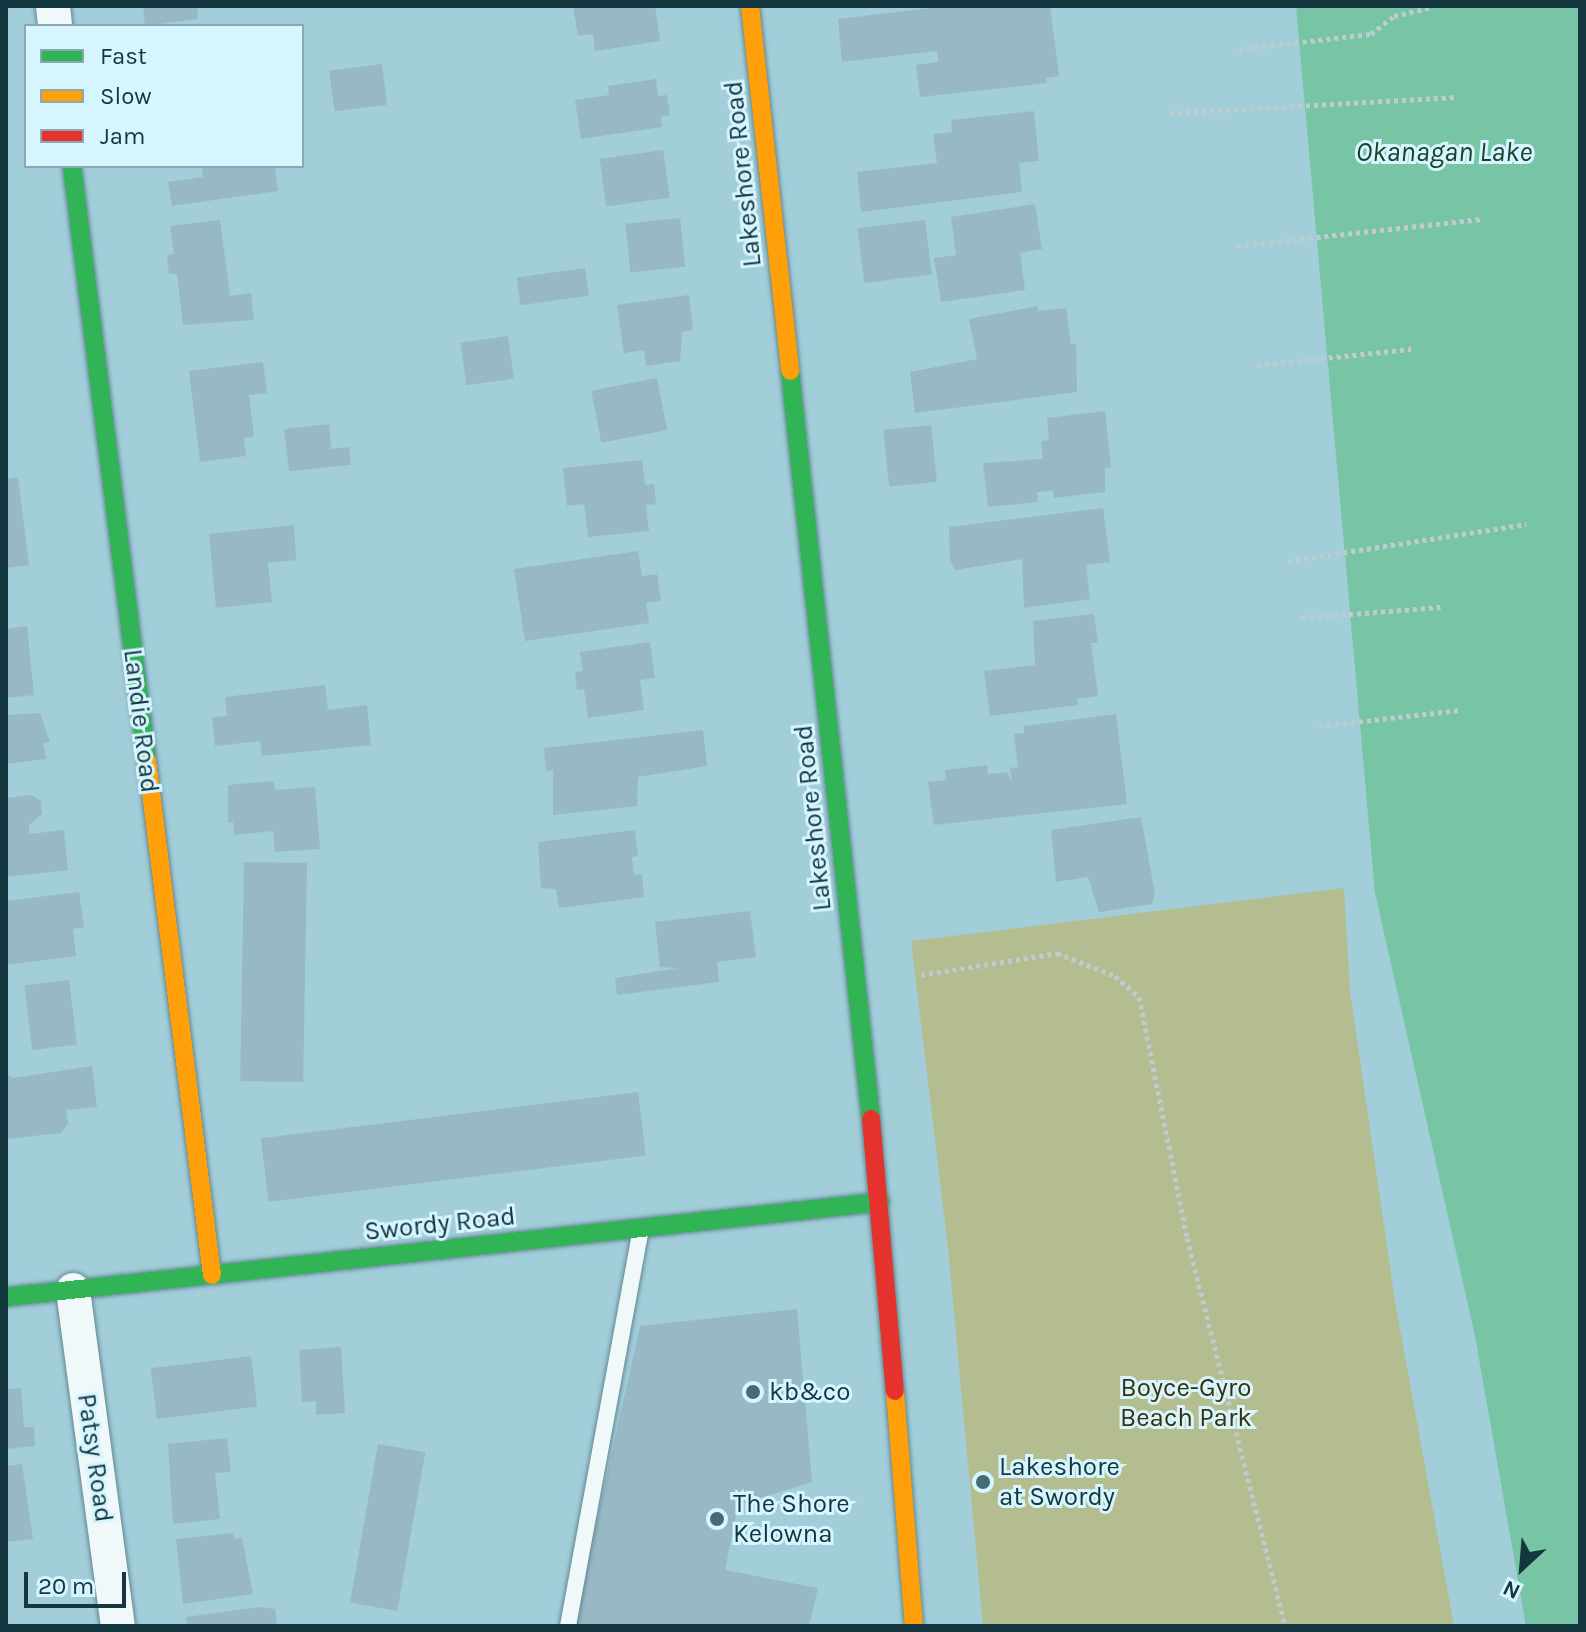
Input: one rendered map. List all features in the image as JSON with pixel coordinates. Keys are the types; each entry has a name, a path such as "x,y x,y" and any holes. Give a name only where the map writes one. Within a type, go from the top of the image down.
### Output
{"street":[{"name":"Lakeshore Road","path":"750,6 880,1202 914,1626"},
{"name":"Landie Road","path":"72,168 212,1275"},
{"name":"Swordy Road","path":"6,1297 880,1202"},
{"name":"Patsy Road","path":"73,1290 118,1626"},
{"path":"892,1626 910,1577"}],"lane":[{"path":"568,1626 642,1228"}],"path":[{"path":"1239,49 1371,34 1394,16 1429,8"},
{"path":"1170,113 1456,97"},
{"path":"1237,246 1482,219"},
{"path":"1257,365 1411,349"},
{"path":"1288,561 1526,524"},
{"path":"1301,618 1441,607"},
{"path":"1319,726 1460,710"},
{"path":"921,975 1057,953 1115,976 1139,997 1187,1238 1285,1626"}],"green space":[{"name":"Boyce-Gyro Beach Park","path":"1344,888 1350,991 1395,1301 1454,1626 983,1626 948,1248 911,941"}],"water":[{"name":"Okanagan Lake","path":"1296,6 1580,6 1580,1626 1526,1626 1475,1336 1375,893"}],"building":[{"path":"143,6 197,6 198,19 145,24"},
{"path":"573,6 655,6 660,41 595,51 593,34 578,36"},
{"path":"947,6 1050,6 1059,76 1046,78 1047,83 920,97 916,65 938,62 937,51 842,62 838,19"},
{"path":"382,64 387,105 334,111 329,70"},
{"path":"656,79 658,96 667,95 670,115 661,117 662,127 581,139 575,100 609,95 608,86"},
{"path":"1034,111 1039,161 1019,163 1022,192 861,212 857,172 937,163 933,134 952,132 951,120"},
{"path":"663,150 670,198 606,206 600,159"},
{"path":"202,168 275,168 278,191 172,206 168,182 203,177"},
{"path":"1035,204 1042,249 1020,253 1025,290 941,302 934,258 956,255 951,217"},
{"path":"680,218 685,267 630,272 625,224"},
{"path":"220,220 230,296 251,293 254,320 183,325 177,274 169,274 167,255 174,254 170,226"},
{"path":"925,220 932,275 864,283 858,228"},
{"path":"585,268 589,296 521,305 517,278"},
{"path":"689,295 693,330 682,332 680,361 646,366 644,350 624,353 617,305"},
{"path":"1037,306 1038,311 1066,308 1071,344 1076,344 1077,392 915,413 910,372 977,359 969,319"},
{"path":"508,336 514,379 466,385 460,343"},
{"path":"263,362 267,393 249,395 254,437 244,438 246,456 200,462 189,371"},
{"path":"657,378 667,430 601,443 591,391"},
{"path":"1105,411 1111,467 1105,468 1105,492 1054,498 1053,491 1037,492 1038,502 988,507 983,463 1043,459 1041,441 1049,440 1047,418"},
{"path":"329,424 331,449 349,447 351,465 289,471 284,429"},
{"path":"931,425 937,482 889,487 883,430"},
{"path":"642,460 645,485 654,484 656,504 646,505 649,531 588,537 584,504 567,506 563,468"},
{"path":"18,477 29,565 6,568 6,479"},
{"path":"1103,508 1110,562 1086,565 1090,599 1024,608 1022,559 955,570 950,561 949,527"},
{"path":"294,525 296,560 268,563 272,602 216,608 209,534"},
{"path":"638,551 642,576 657,574 661,601 646,603 649,623 525,641 514,569"},
{"path":"1094,614 1098,643 1091,643 1098,696 1077,699 1078,705 990,716 984,671 1035,665 1033,621"},
{"path":"27,626 34,695 6,698 6,629"},
{"path":"650,642 655,678 640,680 644,710 588,718 584,689 577,690 575,672 583,671 580,652"},
{"path":"325,685 328,710 367,705 371,745 262,756 260,741 215,746 212,717 227,716 225,697"},
{"path":"40,713 50,742 43,743 46,759 6,764 6,715"},
{"path":"1116,714 1127,804 934,825 928,782 946,780 945,770 987,765 988,774 1007,772 1012,782 1010,768 1018,767 1014,734 1024,733 1024,726"},
{"path":"703,730 707,766 638,777 637,806 553,815 553,770 546,771 544,748"},
{"path":"274,781 275,790 315,787 320,849 275,852 273,831 234,835 233,822 228,823 228,785"},
{"path":"31,795 41,801 42,814 29,825 29,834 64,830 68,870 6,877 6,798"},
{"path":"1141,817 1155,894 1152,904 1099,912 1088,877 1056,882 1051,830"},
{"path":"635,830 638,856 632,857 634,875 642,874 644,897 559,908 556,889 541,888 538,842"},
{"path":"244,862 307,863 303,1082 240,1081"},
{"path":"79,892 84,927 73,929 76,956 6,965 6,901"},
{"path":"750,911 756,957 717,962 719,982 617,995 615,978 678,968 660,967 655,922"},
{"path":"69,980 77,1045 32,1050 24,985"},
{"path":"92,1066 97,1107 66,1110 68,1124 61,1133 6,1139 6,1074 13,1078"},
{"path":"638,1092 646,1156 269,1202 261,1138"},
{"path":"797,1309 812,1482 738,1505 725,1570 818,1588 809,1626 580,1626 576,1622 583,1582 640,1326"},
{"path":"341,1347 345,1413 316,1415 316,1401 302,1402 299,1350"},
{"path":"251,1356 257,1407 157,1419 151,1368"},
{"path":"21,1388 24,1427 34,1427 35,1446 6,1449 6,1389"},
{"path":"227,1438 231,1472 215,1473 220,1519 173,1524 168,1444"},
{"path":"378,1444 425,1452 397,1611 350,1603"},
{"path":"22,1464 33,1539 6,1542 6,1466"},
{"path":"233,1533 234,1539 242,1538 253,1594 183,1604 176,1539"},
{"path":"260,1607 275,1609 277,1626 187,1626 186,1617"}],"traffic: fast":[{"path":"72,168 147,761"},
{"path":"790,371 871,1119"},
{"path":"6,1297 880,1202"}],"traffic: slow":[{"path":"750,6 790,371"},
{"path":"147,761 212,1275"},
{"path":"895,1391 914,1626"}],"traffic: jam":[{"path":"871,1119 895,1391"}],"place":[{"name":"kb&co","path":"753,1392"},
{"name":"Lakeshore at Swordy","path":"983,1482"},
{"name":"The Shore Kelowna","path":"717,1519"}]}
